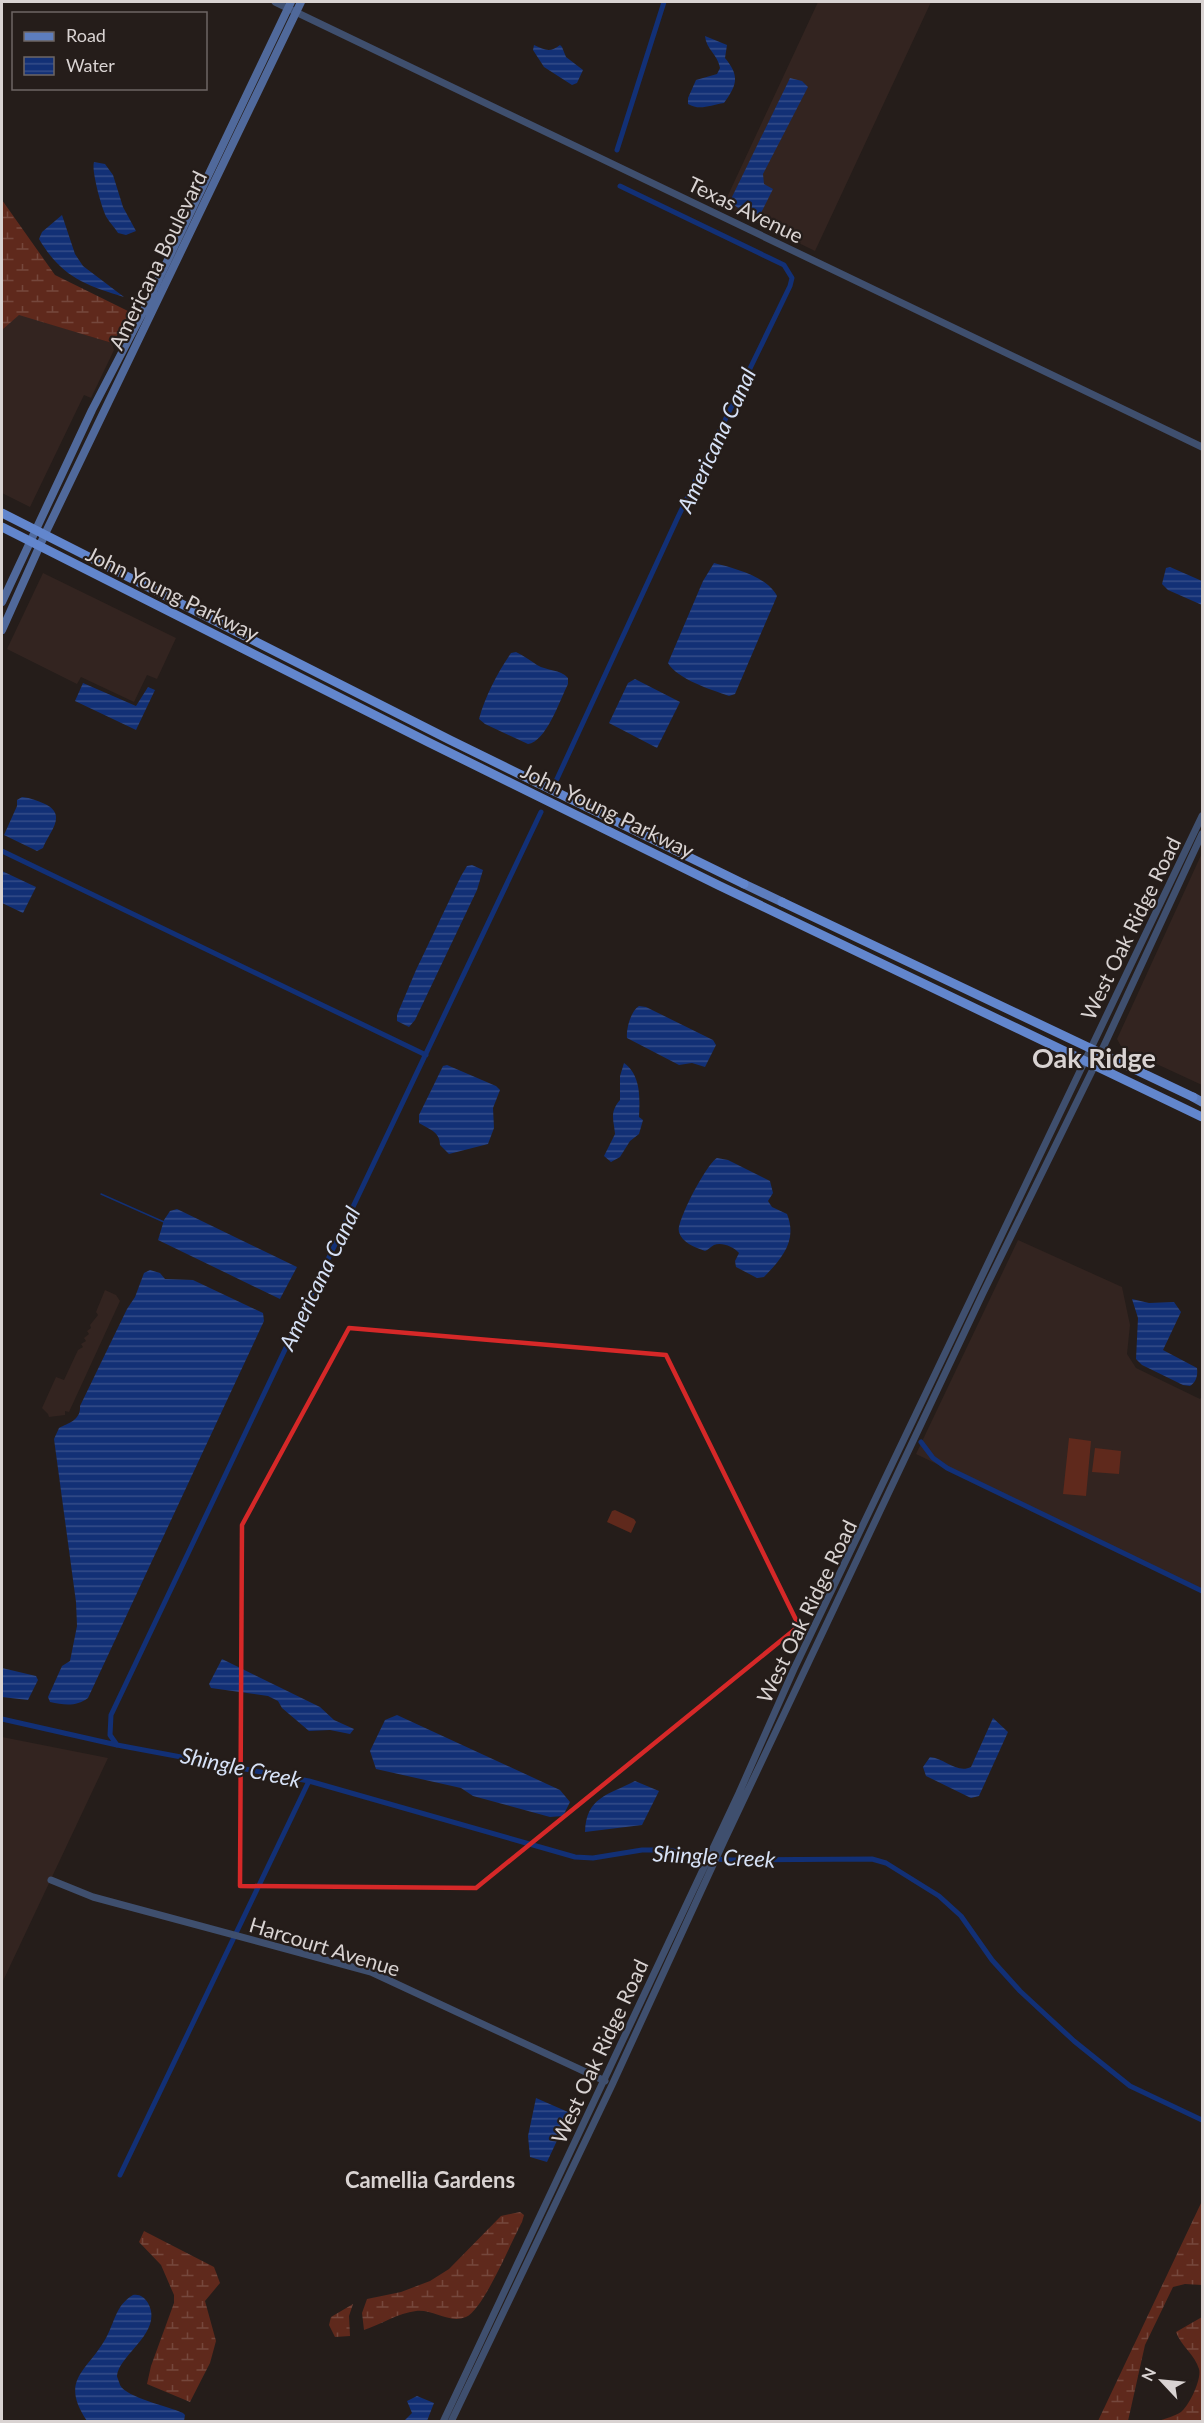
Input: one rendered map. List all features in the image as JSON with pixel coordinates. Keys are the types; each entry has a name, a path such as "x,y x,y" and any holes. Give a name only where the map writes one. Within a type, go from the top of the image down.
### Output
{"highway":[{"name":"John Young Parkway","path":"2,513 450,740 744,884"},
{"name":"John Young Parkway","path":"2,527 720,886 1203,1117"},
{"path":"428,742 442,743 450,740"},
{"path":"720,886 730,883 744,884"},
{"name":"John Young Parkway","path":"782,902 1193,1097"}],"main road":[{"name":"Americana Boulevard","path":"2,602 116,360 147,304 292,7 301,2"},
{"name":"Americana Boulevard","path":"2,630 39,546 126,365 292,7"},
{"path":"116,360 126,365"},
{"path":"92,410 95,430"},
{"name":"John Young Parkway","path":"744,884 782,902"},
{"name":"John Young Parkway","path":"1193,1097 1203,1102"}],"street":[{"name":"Texas Avenue","path":"275,2 292,7 1203,447"},
{"name":"West Oak Ridge Road","path":"443,2421 459,2395 535,2245 612,2085 849,1578 864,1536 883,1496 881,1492 1006,1225 1201,822"},
{"name":"West Oak Ridge Road","path":"451,2421 459,2395 553,2187 798,1662 945,1374 1101,1053 1203,834"},
{"path":"1155,936 1155,924 1172,888 1175,874"},
{"path":"1006,1225 1014,1228"},
{"path":"945,1374 943,1369 965,1323 968,1306"},
{"path":"789,1705 787,1699 798,1678 798,1662"},
{"path":"762,1763 759,1757 771,1734 767,1731"},
{"path":"703,1888 700,1886 710,1862 710,1854"},
{"name":"Harcourt Avenue","path":"51,1880 93,1897 371,1972 612,2085"},
{"path":"666,1968 666,1956 689,1907 686,1903"},
{"path":"535,2245 531,2242 551,2201 553,2187"}],"highlighted area":[{"path":"349,1328 666,1355 799,1626 476,1888 240,1886 242,1525"}],"shaded area":[{"path":"818,2 931,2 815,251 723,206"},
{"path":"19,314 112,343 114,350 91,398 84,395 30,507 2,493 2,330"},
{"path":"43,573 176,638 157,679 147,675 134,702 81,677 77,684 7,649"},
{"path":"1202,853 1202,1085 1122,1048 1117,1039"},
{"path":"1018,1240 1122,1287 1130,1325 1127,1354 1136,1368 1200,1399 1202,1396 1202,1592 916,1454"},
{"path":"105,1290 116,1295 120,1301 69,1412 65,1411 65,1415 49,1417 42,1408 56,1377 64,1380 78,1350 83,1347 81,1344 86,1341 84,1338 89,1334 87,1331 98,1315 96,1312"},
{"path":"2,1737 108,1758 2,1983"}],"green space":[{"path":"2,200 55,275 132,313 112,343 19,315 2,330"},
{"path":"1069,1438 1091,1441 1086,1496 1063,1494"},
{"path":"1095,1448 1121,1451 1119,1474 1092,1472"},
{"path":"615,1510 634,1519 636,1522 631,1533 607,1522 612,1511"},
{"path":"1202,2201 1202,2285 1185,2284 1173,2287 1145,2345 1128,2421 1098,2421"},
{"path":"520,2212 524,2215 522,2222 497,2274 481,2302 466,2317 453,2319 416,2311 396,2316 364,2330 362,2313 367,2299 401,2292 430,2281 449,2269 501,2216"},
{"path":"144,2231 214,2267 220,2283 205,2301 216,2341 210,2363 190,2402 147,2384 151,2366 174,2303 174,2295 161,2265 139,2242"},
{"path":"353,2304 349,2316 350,2336 335,2337 329,2325 331,2317"},
{"path":"1202,2317 1202,2421 1158,2421 1181,2412 1194,2392 1199,2379 1199,2369 1176,2332"}],"water":[{"path":"705,36 727,45 725,58 733,70 735,80 732,91 724,103 697,107 688,104 688,98 696,80 717,74 720,68 717,59 707,45"},
{"path":"534,45 547,50 560,45 566,57 583,70 577,83 572,85 544,67 533,50"},
{"path":"790,78 802,81 808,87 763,174 764,184 773,189 760,215 752,215 737,207 731,201 732,197"},
{"path":"94,162 105,164 113,175 123,207 136,231 126,235 118,233 107,218 94,173"},
{"path":"62,215 75,254 83,266 124,297 85,283 65,270 47,252 39,239 42,232"},
{"path":"714,563 758,579 773,589 777,596 735,694 729,696 687,679 668,663 703,581"},
{"path":"1170,567 1202,581 1202,605 1168,590 1162,584 1166,568"},
{"path":"516,652 537,665 561,673 568,678 568,684 557,709 546,728 535,742 528,744 479,719 497,676 511,653"},
{"path":"635,679 680,702 657,748 609,723 628,683"},
{"path":"83,683 136,706 148,687 155,690 136,730 75,701"},
{"path":"22,797 45,804 55,813 55,824 43,848 37,851 4,835 17,806 17,800"},
{"path":"472,865 483,870 477,890 415,1020 409,1027 397,1021 397,1015 461,876 467,866"},
{"path":"2,871 36,887 23,913 2,903"},
{"path":"639,1006 646,1007 713,1040 716,1045 705,1067 692,1063 679,1065 627,1038 630,1020"},
{"path":"624,1063 630,1068 636,1080 639,1117 643,1120 639,1134 630,1141 620,1157 611,1162 604,1156 615,1134 613,1113 620,1100 620,1076"},
{"path":"447,1065 496,1086 500,1090 493,1108 494,1128 488,1144 449,1154 440,1145 436,1133 419,1123 419,1115 443,1066"},
{"path":"717,1158 728,1160 770,1181 773,1193 768,1201 772,1207 787,1214 790,1224 789,1241 782,1256 764,1277 757,1278 736,1267 735,1261 739,1253 731,1247 717,1244 705,1251 686,1242 679,1232 682,1217 693,1193 706,1170"},
{"path":"177,1209 297,1267 280,1299 158,1240 164,1220 170,1211"},
{"path":"150,1270 160,1273 165,1279 193,1280 263,1313 264,1321 88,1698 74,1704 50,1702 48,1697 62,1666 70,1661 77,1626 76,1602 54,1439 59,1428 79,1415 80,1406 135,1297 144,1273"},
{"path":"1132,1299 1149,1303 1174,1302 1181,1312 1163,1350 1197,1368 1196,1378 1190,1386 1183,1385 1142,1365 1136,1359 1138,1318"},
{"path":"222,1659 320,1707 334,1720 354,1729 350,1734 330,1730 309,1731 282,1708 278,1701 268,1696 211,1688 209,1684"},
{"path":"2,1668 36,1676 38,1680 28,1700 2,1697"},
{"path":"397,1715 560,1790 570,1802 563,1816 550,1817 473,1796 461,1788 376,1769 370,1751 385,1720"},
{"path":"993,1718 1008,1732 979,1796 971,1798 926,1776 923,1767 930,1757 961,1769 971,1767"},
{"path":"635,1781 659,1791 642,1825 585,1832 586,1820 594,1804 608,1794"},
{"path":"536,2098 568,2112 569,2115 547,2162 530,2157 528,2136"},
{"path":"133,2295 142,2296 148,2303 151,2314 150,2324 120,2368 117,2376 120,2385 124,2390 139,2398 183,2413 184,2421 87,2421 79,2407 75,2395 79,2376 99,2350 122,2304"},
{"path":"417,2396 434,2403 427,2421 404,2421 412,2413 407,2401"}],"waterway":[{"path":"617,150 664,2"},
{"name":"Americana Canal","path":"556,781 792,278 784,265 620,186"},
{"name":"Americana Canal","path":"117,1745 110,1735 111,1715 541,812"},
{"path":"2,851 426,1055"},
{"path":"101,1194 164,1222"},
{"path":"921,1442 933,1458 947,1468 1202,1591"},
{"name":"Shingle Creek","path":"2,1719 117,1745 309,1781 575,1857 593,1858 642,1850 669,1850 700,1858 730,1860 872,1859 886,1863 939,1896 961,1916 992,1960 1020,1991 1074,2041 1130,2086 1202,2120"},
{"path":"120,2175 309,1781"}],"district":[{"name":"Oak Ridge","path":"1094,1057"},
{"name":"Camellia Gardens","path":"430,2179"}]}
